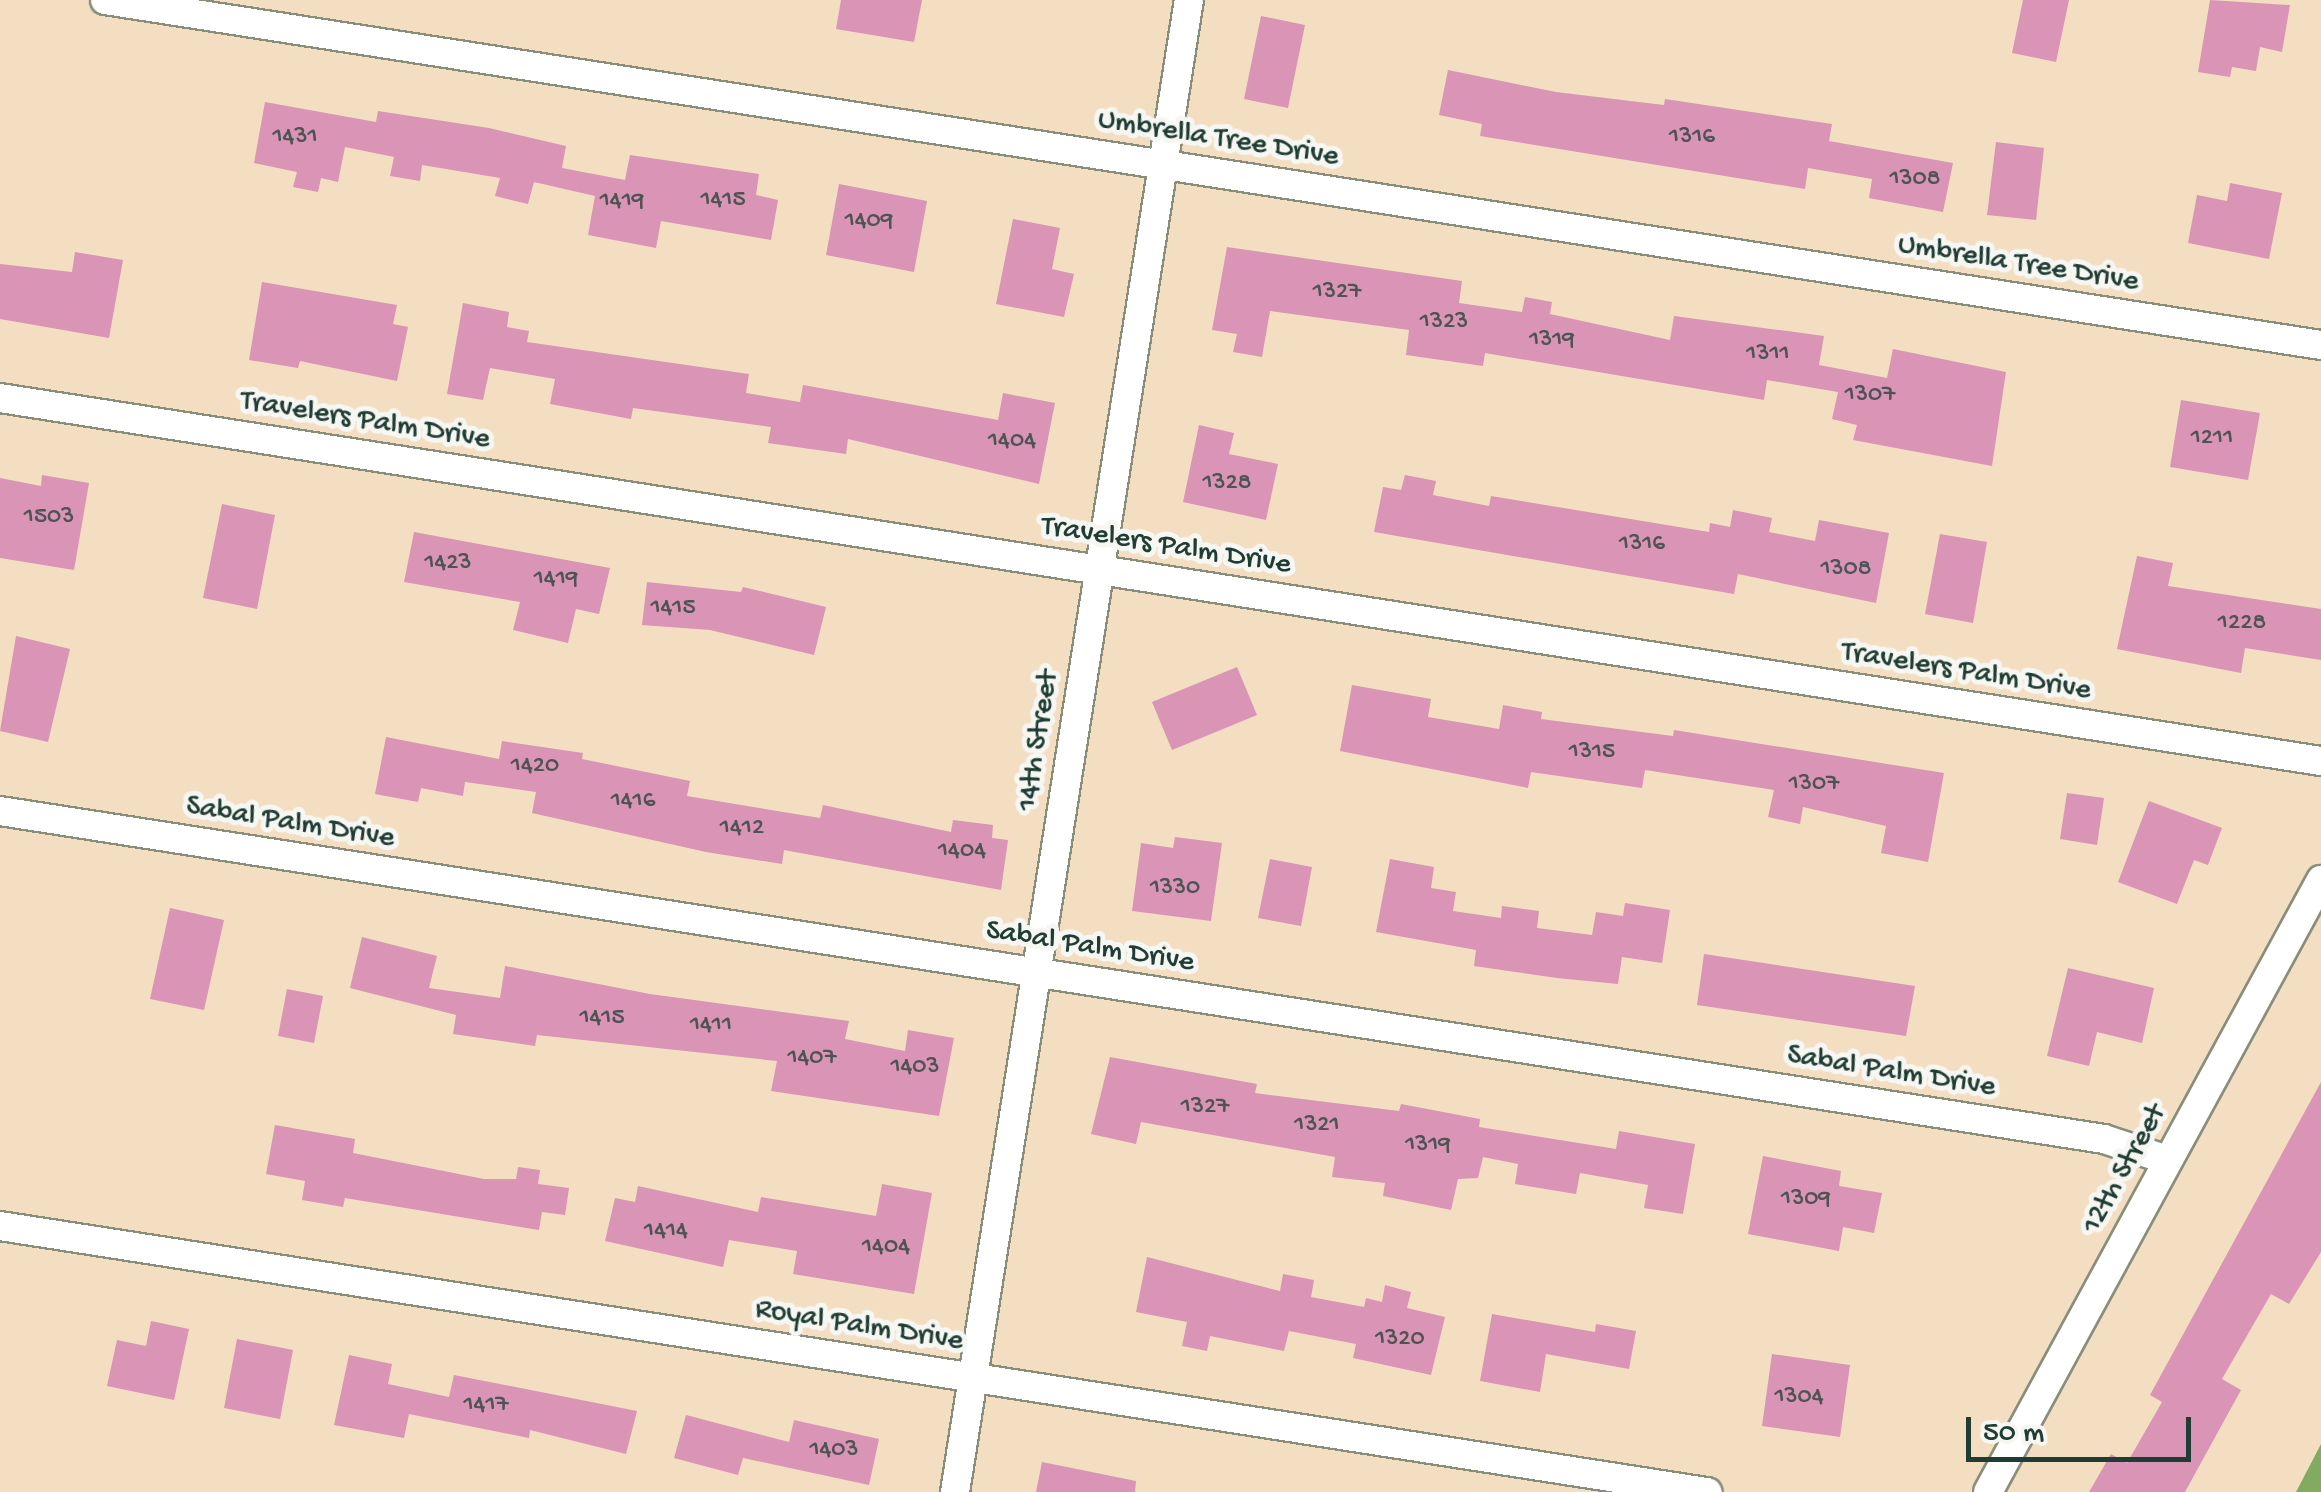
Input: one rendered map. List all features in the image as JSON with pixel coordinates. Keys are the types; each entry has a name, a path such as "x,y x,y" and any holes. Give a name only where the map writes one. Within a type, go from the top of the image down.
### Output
{"street":[{"name":"Umbrella Tree Drive","path":"105,0 2321,345"},
{"name":"14th Street","path":"955,1492 1189,0"},
{"name":"Travelers Palm Drive","path":"0,398 2321,762"},
{"name":"Sabal Palm Drive","path":"0,811 2104,1139 2168,1160"},
{"name":"12th Street","path":"1988,1492 2321,880"},
{"name":"Royal Palm Drive","path":"0,1226 1707,1492"}],"green space":[{"path":"2321,1444 2321,1492 2296,1492"}],"building":[{"path":"841,0 922,0 914,42 836,29"},
{"path":"2023,0 2069,0 2056,62 2012,53"},
{"path":"2210,0 2290,5 2282,52 2260,47 2256,71 2232,67 2230,77 2198,72"},
{"path":"1261,16 1305,25 1288,108 1244,99"},
{"path":"1448,70 1556,92 1664,105 1665,99 1832,124 1829,141 1953,163 1943,212 1869,198 1872,179 1808,168 1805,189 1480,136 1482,124 1439,115"},
{"path":"265,102 376,122 378,111 489,128 566,146 562,168 625,180 630,155 759,174 756,195 778,200 771,240 661,221 656,248 588,235 595,196 534,182 528,204 495,196 500,178 422,165 420,181 390,176 394,157 345,147 338,182 321,178 318,192 293,187 297,172 254,163"},
{"path":"1996,142 2044,148 2036,220 1987,215"},
{"path":"2230,183 2282,193 2269,259 2188,243 2197,195 2227,201"},
{"path":"839,184 927,201 914,272 826,255"},
{"path":"1013,219 1060,228 1052,269 1074,274 1064,317 996,304"},
{"path":"1227,247 1462,281 1459,303 1522,312 1525,297 1552,302 1550,314 1670,340 1674,316 1824,336 1819,365 1887,378 1893,349 2006,372 1992,466 1853,440 1857,425 1832,419 1838,392 1767,380 1764,400 1485,353 1483,366 1406,355 1409,330 1270,311 1262,357 1233,352 1237,334 1212,330"},
{"path":"75,252 123,260 109,338 0,319 0,264 72,272"},
{"path":"262,282 397,305 393,324 408,327 397,381 300,361 298,368 249,360"},
{"path":"463,303 509,312 507,327 529,331 527,342 749,374 746,393 800,402 803,385 998,420 1003,393 1055,403 1039,484 848,439 846,454 768,443 771,427 633,408 631,419 550,404 555,379 490,368 483,400 447,394"},
{"path":"2181,400 2260,413 2248,480 2170,467"},
{"path":"1199,425 1234,433 1229,454 1278,464 1266,520 1183,502"},
{"path":"42,475 89,483 74,570 0,558 0,478 41,486"},
{"path":"1405,475 1436,481 1433,495 1489,506 1491,496 1709,532 1710,523 1730,527 1733,510 1772,518 1769,532 1815,541 1819,520 1889,533 1876,603 1738,574 1734,594 1374,532 1383,487 1401,490"},
{"path":"222,504 275,515 257,609 203,598"},
{"path":"414,532 610,568 599,614 576,609 568,643 513,630 520,602 404,582"},
{"path":"1940,534 1987,542 1973,623 1925,614"},
{"path":"2137,556 2173,563 2168,586 2321,609 2321,660 2245,648 2241,673 2117,649"},
{"path":"647,582 741,592 743,587 826,607 814,655 710,630 642,625"},
{"path":"16,636 70,649 48,742 0,731"},
{"path":"1237,667 1257,715 1172,750 1152,702"},
{"path":"1352,685 1431,699 1428,717 1499,729 1503,705 1542,712 1541,719 1673,736 1674,730 1944,773 1928,862 1881,853 1886,826 1803,807 1800,824 1768,817 1774,790 1645,770 1642,788 1531,772 1528,788 1340,751"},
{"path":"386,737 499,759 502,741 583,753 582,759 690,781 687,796 820,818 823,805 951,832 953,820 993,825 992,838 1008,840 1001,890 784,850 782,864 706,852 532,813 536,792 465,782 463,796 421,788 418,802 375,794"},
{"path":"2067,793 2104,798 2097,845 2060,839"},
{"path":"2149,801 2222,828 2208,865 2194,860 2177,904 2118,882"},
{"path":"1175,837 1222,843 1211,921 1132,911 1141,843 1173,848"},
{"path":"1270,859 1312,867 1301,926 1258,918"},
{"path":"1390,859 1434,867 1431,888 1456,892 1453,911 1501,918 1502,906 1539,911 1537,928 1592,935 1596,912 1623,916 1625,903 1670,910 1662,963 1622,957 1618,984 1557,978 1474,966 1476,950 1376,932"},
{"path":"170,908 224,920 204,1010 150,999"},
{"path":"362,937 437,956 429,988 500,998 505,966 650,994 849,1021 845,1039 905,1051 908,1030 954,1038 939,1116 771,1091 777,1061 537,1035 535,1046 453,1034 456,1015 350,988"},
{"path":"1704,954 1915,986 1906,1036 1697,1005"},
{"path":"2068,968 2154,988 2142,1043 2097,1032 2089,1066 2047,1056"},
{"path":"287,989 323,996 314,1043 278,1036"},
{"path":"1110,1057 1257,1084 1255,1093 1399,1111 1401,1104 1480,1119 1479,1127 1616,1149 1619,1131 1695,1144 1683,1214 1644,1208 1648,1185 1580,1173 1576,1194 1515,1184 1518,1164 1483,1157 1478,1178 1458,1179 1451,1210 1383,1196 1385,1183 1332,1177 1335,1157 1141,1122 1136,1144 1091,1134"},
{"path":"2321,1082 2321,1252 2289,1304 2271,1294 2222,1379 2241,1390 2185,1492 2089,1492 2111,1454 2127,1463 2162,1402 2150,1395"},
{"path":"275,1125 355,1139 353,1153 484,1179 516,1179 518,1167 540,1170 538,1184 569,1188 565,1215 542,1212 539,1230 345,1198 343,1207 302,1200 305,1181 266,1174"},
{"path":"1763,1156 1841,1171 1839,1186 1882,1193 1874,1233 1843,1227 1839,1251 1748,1234"},
{"path":"882,1184 932,1193 914,1294 793,1274 797,1251 729,1240 723,1267 605,1241 615,1198 635,1202 638,1186 758,1212 761,1197 876,1216"},
{"path":"1147,1257 1280,1291 1283,1274 1314,1280 1311,1297 1364,1307 1366,1298 1382,1302 1385,1285 1411,1292 1407,1308 1445,1317 1431,1375 1353,1358 1356,1344 1289,1331 1284,1351 1210,1336 1207,1351 1182,1346 1187,1322 1136,1312"},
{"path":"1492,1314 1595,1332 1596,1324 1636,1331 1629,1369 1546,1354 1540,1392 1480,1381"},
{"path":"151,1321 189,1329 174,1400 107,1386 117,1340 146,1346"},
{"path":"237,1339 293,1350 280,1419 224,1408"},
{"path":"1772,1354 1850,1365 1840,1437 1762,1426"},
{"path":"349,1355 392,1364 388,1384 449,1397 454,1375 637,1411 626,1454 530,1430 529,1438 409,1414 404,1438 334,1425"},
{"path":"686,1415 789,1442 794,1420 879,1439 869,1485 743,1458 738,1475 674,1458"},
{"path":"1042,1462 1136,1481 1135,1492 1036,1492"}]}
